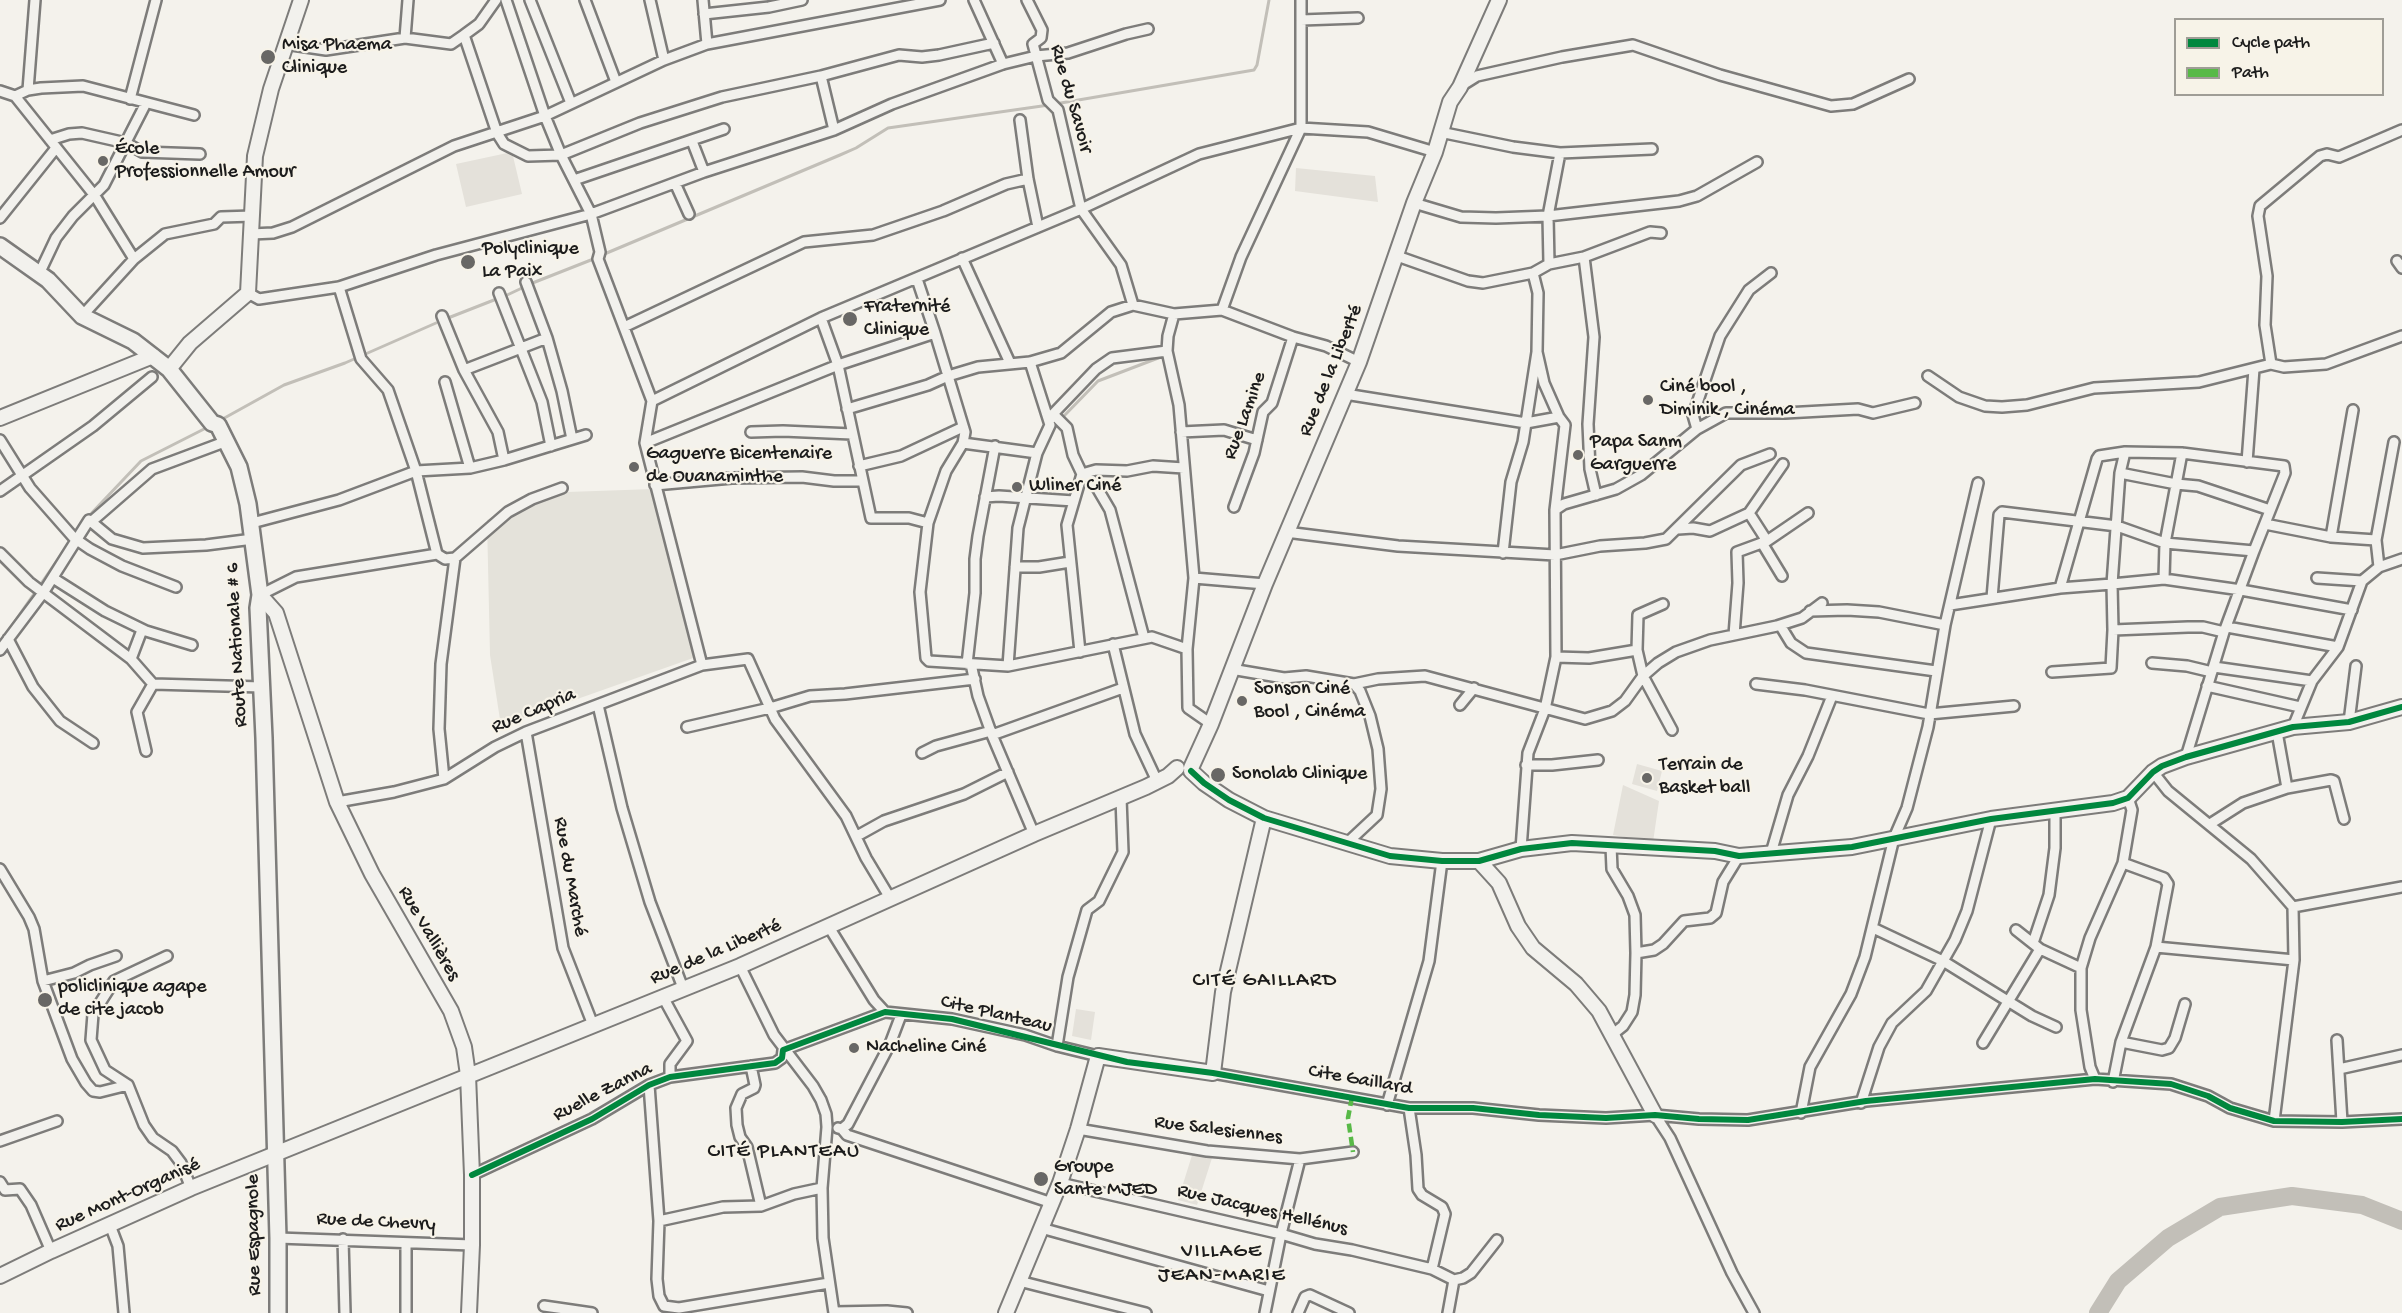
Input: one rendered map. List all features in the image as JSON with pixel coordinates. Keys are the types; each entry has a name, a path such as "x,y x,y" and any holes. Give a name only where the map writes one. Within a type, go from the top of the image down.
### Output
{"main road":[{"name":"Route Nationale # 6","path":"0,246 48,280 82,316 133,341 169,369 227,441 238,467 252,523 260,594 258,608 275,1156"},
{"name":"Rue Espagnole","path":"275,1156 278,1313"}],"street":[{"path":"28,90 35,0"},
{"path":"130,99 156,0"},
{"path":"169,369 190,342 248,293 255,156 271,89 301,0"},
{"path":"405,38 408,0"},
{"path":"285,44 326,50 405,38 451,45 479,24 496,0"},
{"path":"506,0 545,116 561,155 591,214 599,256 652,401 645,443 702,665"},
{"path":"530,0 571,103"},
{"path":"585,0 616,82"},
{"path":"650,0 664,60"},
{"path":"703,0 707,44"},
{"path":"704,14 768,7 802,0"},
{"path":"250,234 273,232 292,227 454,146 545,116 664,60 707,44 917,2 940,0"},
{"path":"974,0 1004,64"},
{"name":"Rue du Savoir","path":"1027,0 1042,30 1041,38 1033,44 1052,104 1058,110 1081,209 1121,265 1133,305"},
{"path":"1222,310 1241,257 1301,128 1301,0"},
{"name":"Rue de la Liberté","path":"275,1156 593,1024 741,966 1034,834 1183,771 1211,724 1286,532 1359,362 1414,203 1435,152 1450,102 1460,87 1499,0"},
{"path":"1301,20 1358,18"},
{"path":"248,293 259,299 339,287 436,255 591,214 704,172 834,130 892,104 1004,64 1036,56 1068,52 1148,29"},
{"path":"464,35 497,133 504,144 528,156 561,155 640,123 722,97 821,76 899,55 922,57 939,55 994,43"},
{"path":"1460,87 1477,76 1562,57 1633,45 1720,75 1831,106 1853,104 1909,79"},
{"path":"821,76 834,130"},
{"path":"15,96 28,90 83,86 194,115"},
{"path":"0,91 15,96 95,196 134,259"},
{"path":"39,274 56,238 73,216 95,196 104,184 146,103"},
{"path":"1020,120 1028,179 1038,227"},
{"path":"652,401 821,318 1081,209 1199,154 1301,128 1368,132 1435,152"},
{"path":"574,180 724,129"},
{"path":"2271,364 2265,325 2266,276 2258,216 2260,206 2320,156 2327,154 2339,157 2402,130"},
{"path":"1440,132 1513,147 1560,153 1652,148"},
{"path":"0,218 53,144 69,134 82,134 126,143 142,152 201,154"},
{"path":"692,141 704,172"},
{"path":"1549,264 1548,216 1560,153"},
{"path":"1414,203 1461,217 1496,218 1548,216 1679,201 1697,196 1757,162"},
{"path":"624,327 804,242 873,235 944,211 1006,184 1028,179"},
{"path":"675,183 688,214"},
{"path":"82,316 134,259 165,234 214,224 221,217 253,216"},
{"path":"1397,256 1468,281 1482,283 1533,273 1549,264 1584,257 1650,232 1661,233"},
{"path":"1584,257 1594,337 1588,424 1590,469 1596,495"},
{"path":"962,258 1010,363"},
{"path":"1503,553 1511,482 1523,442 1537,352 1538,293 1533,273"},
{"path":"1697,429 1693,415 1720,336 1749,290 1770,273"},
{"path":"917,279 963,427 963,443 946,471 928,523 920,592 926,658 929,661 1008,666 1152,637 1187,649"},
{"path":"526,282 547,338 562,391 572,439"},
{"path":"339,287 359,356 388,390 416,471 437,554"},
{"path":"499,293 542,402 551,446"},
{"path":"847,410 978,367 1030,362 1060,352 1111,312 1133,305 1174,314 1222,310 1293,337 1326,346 1359,362"},
{"path":"1174,314 1168,336 1167,351 1181,432 1194,578 1187,649 1188,708 1211,724"},
{"path":"442,316 464,370 498,432 504,460"},
{"path":"821,318 838,365 871,518 909,518 928,523"},
{"path":"645,443 838,365 935,333"},
{"path":"1928,376 1959,396 1985,406 2027,405 2094,388 2199,382 2271,364 2284,367 2326,363 2402,336"},
{"name":"Rue Lamine","path":"1234,507 1257,440 1263,412 1272,403 1293,337"},
{"path":"464,370 547,338"},
{"path":"1008,666 1018,528 1037,453 1053,414 1096,369 1112,358 1167,351"},
{"path":"1521,849 1528,753 1545,709 1556,657 1555,510 1565,425 1544,383 1537,352"},
{"path":"0,418 153,356"},
{"path":"1030,362 1050,424"},
{"path":"2247,462 2254,369"},
{"path":"0,491 93,426 152,377"},
{"path":"445,382 470,468"},
{"path":"1345,394 1526,423 1559,417"},
{"path":"1555,510 1564,504 1616,489 1641,475 1697,429 1726,413 1785,414 1858,410 1874,412 1915,403"},
{"path":"2331,537 2353,410"},
{"path":"1053,414 1067,428 1073,455 1082,474 1093,481 1110,510 1144,638"},
{"path":"859,466 901,456 963,427"},
{"path":"1181,432 1224,430 1257,440"},
{"path":"751,432 852,434"},
{"path":"252,523 339,500 416,471 470,468 586,435"},
{"path":"0,440 30,488 74,537 90,549 122,566 176,587"},
{"path":"0,650 40,590 53,578 74,537 89,520 91,522 152,469 227,441"},
{"path":"2379,567 2376,540 2394,442"},
{"path":"963,443 1037,453"},
{"path":"995,446 975,559 975,593 969,664 991,733 1034,834"},
{"path":"2052,672 2111,668 2114,630 2112,584 2120,473 2125,452"},
{"path":"2060,588 2078,520 2099,456 2125,452 2182,453 2281,465 2285,468 2225,630 2186,757"},
{"path":"2164,579 2165,543 2182,453"},
{"path":"1286,532 1398,546 1555,555 1600,546 1645,543 1666,539 1741,465 1770,454"},
{"path":"1678,529 1693,528 1710,531 1749,513 1783,464"},
{"path":"1082,474 1096,470 1127,471 1153,466 1184,468"},
{"path":"2120,473 2198,486 2270,510"},
{"path":"1080,652 1067,525 1082,474"},
{"path":"655,485 732,478 802,477 834,481 862,481"},
{"path":"1801,1113 1810,1067 1851,994 1873,928 1894,838 1907,808 1928,726 1945,625 1978,483"},
{"path":"260,594 296,577 437,554 445,559 455,558 508,512 532,499 562,488"},
{"path":"985,497 1074,501"},
{"path":"1992,598 2002,512 2117,526 2165,543 2254,551"},
{"path":"1749,513 1782,576"},
{"path":"1734,635 1738,583 1737,552 1765,542 1808,513"},
{"path":"91,522 112,539 143,548 206,545 253,539"},
{"path":"2265,524 2331,537 2376,540"},
{"path":"1,556 40,590 130,659 153,684 262,687"},
{"path":"444,779 439,729 441,663 455,558"},
{"path":"2293,727 2312,681 2338,646 2362,581 2379,567 2402,559"},
{"path":"1015,567 1039,567 1070,562"},
{"path":"53,578 105,611 142,630 192,645"},
{"path":"1194,578 1265,584"},
{"path":"2317,578 2362,581"},
{"path":"1950,605 2060,588 2164,579 2352,610"},
{"name":"Rue Vallières","path":"260,594 276,613 337,802 372,874 451,1011 464,1047 468,1075 472,1175 469,1313"},
{"path":"1231,669 1284,678 1306,676 1354,684 1378,679 1425,676 1585,720 1612,711 1625,701 1643,676 1676,652 1802,618 1822,603"},
{"path":"1663,604 1638,615 1637,650 1643,676 1672,730"},
{"path":"1810,611 1879,612 1945,625"},
{"path":"1780,625 1791,643 1806,653 1936,671"},
{"path":"2114,630 2188,627 2338,646"},
{"path":"130,659 142,630"},
{"path":"8,639 33,687 60,721 93,743"},
{"path":"1113,644 1135,734 1183,771 1229,800 1264,818 1390,856 1442,861 1479,861 1521,849 1572,843 1715,851 1739,856 1852,847 2055,808 2113,803 2128,798 2152,772 2186,757 2293,727 2349,722 2402,707"},
{"path":"1556,657 1589,658 1637,650"},
{"name":"Rue Capria","path":"337,802 394,792 444,779 495,747 526,732 702,665 748,659 770,708"},
{"path":"2152,663 2312,681"},
{"path":"2349,722 2356,666"},
{"path":"687,727 770,708 810,696 975,679"},
{"path":"146,751 137,712 153,684"},
{"path":"1346,844 1377,815 1381,789 1378,748 1370,716 1360,691 1354,684"},
{"path":"1756,684 1929,714 2014,706"},
{"path":"2207,686 2300,707"},
{"path":"922,753 936,746 991,733 1123,688"},
{"path":"1460,705 1474,688"},
{"path":"1771,854 1788,795 1808,756 1832,696"},
{"path":"598,705 622,808 647,891 682,988"},
{"path":"770,708 775,719 846,816 866,858 890,898"},
{"name":"Rue du Marché","path":"526,732 563,948 593,1024"},
{"path":"2277,732 2287,788"},
{"path":"1526,765 1552,765 1598,760"},
{"path":"857,836 884,821 964,794 1008,772"},
{"path":"2152,772 2169,791 2251,859 2293,907 2294,960 2274,1121"},
{"path":"2210,824 2243,803 2287,788 2334,781 2344,819"},
{"path":"1056,1046 1068,977 1087,910 1099,901 1123,852 1121,798"},
{"path":"2095,1079 2090,1067 2081,1010 2081,968 2090,938 2123,864 2132,810 2128,798"},
{"path":"1983,1043 2037,946 2049,895 2055,848 2055,808"},
{"path":"1213,1073 1223,993 1264,818"},
{"path":"1861,1103 1883,1039 1892,1023 1926,992 1967,911 1990,819"},
{"path":"1611,846 1612,869 1628,896 1635,915 1636,953 1635,995 1632,1012 1623,1026 1613,1034"},
{"path":"1636,953 1654,950 1663,944 1684,921 1710,918 1716,914 1723,882 1739,856"},
{"name":"Cite Gaillard","path":"1387,1105 1430,961 1442,861"},
{"path":"1479,861 1499,883 1518,926 1533,948 1576,984 1599,1011 1613,1034 1655,1115 1670,1138 1732,1273 1754,1313"},
{"path":"2113,1082 2121,1041 2156,947 2168,884 2164,878 2123,864"},
{"path":"0,869 34,929 43,981 72,1059 86,1083 93,1091 100,1092 128,1085"},
{"path":"2293,907 2402,887"},
{"path":"783,1050 885,1012 868,990 829,927"},
{"path":"1873,928 1943,961 2032,1016 2056,1027"},
{"path":"2016,930 2037,946 2081,968"},
{"path":"2156,947 2294,960"},
{"path":"43,981 74,973 116,956"},
{"path":"167,956 114,981 93,1014 91,1040 105,1070 128,1085 144,1125 153,1138 172,1151 181,1163 190,1188"},
{"path":"741,966 767,1023 783,1050 821,1100 827,1127 822,1188 823,1238 834,1313 886,1311 907,1313"},
{"name":"Ruelle Zanna","path":"663,997 687,1041 670,1064 670,1077"},
{"path":"2121,1041 2162,1050 2169,1048 2175,1038 2185,1004"},
{"name":"Cite Planteau","path":"885,1012 952,1019 1025,1035 1056,1046 1098,1056"},
{"path":"842,1129 848,1124 890,1044 901,1015"},
{"path":"2337,1040 2342,1122"},
{"name":"Ruelle Zanna","path":"472,1175 592,1119 649,1085 670,1077 775,1063 782,1058 783,1050"},
{"path":"2339,1069 2402,1055"},
{"path":"1006,1313 1060,1184 1098,1056"},
{"name":"Cite Gaillard","path":"1098,1056 1213,1073 1409,1108 1473,1108 1539,1115 1606,1118 1655,1115 1748,1120 1861,1103 2095,1079 2113,1082 2171,1084 2208,1096 2230,1108 2274,1121 2342,1122 2402,1119"},
{"path":"751,1066 755,1085 754,1088 742,1094 736,1108 737,1125 740,1137 747,1147 761,1206"},
{"name":"Ruelle Zanna","path":"649,1085 659,1221 657,1279 662,1303"},
{"path":"1409,1108 1418,1189 1422,1195 1442,1207 1445,1214 1432,1269"},
{"path":"0,1141 57,1120"},
{"path":"827,1127 842,1129 847,1135 1052,1203"},
{"name":"Rue Salesiennes","path":"1078,1129 1207,1151 1300,1160 1353,1152"},
{"name":"Rue Mont-Organisé","path":"0,1276 190,1188 275,1156"},
{"path":"1265,1313 1281,1234 1300,1160"},
{"name":"Rue Jacques Hellénus","path":"1060,1184 1432,1269 1454,1280"},
{"path":"2,1188 20,1189 31,1205 51,1251"},
{"path":"659,1221 723,1207 761,1206 794,1194 822,1188"},
{"path":"110,1225 118,1246 124,1313"},
{"path":"1041,1228 1269,1291"},
{"name":"Rue de Chevry","path":"278,1238 472,1245"},
{"path":"343,1239 345,1313"},
{"path":"1448,1313 1454,1280 1471,1273 1497,1240"},
{"path":"406,1243 406,1313"},
{"path":"1019,1281 1146,1313"},
{"path":"654,1313 662,1303 664,1306 679,1308 829,1283"},
{"path":"1298,1313 1305,1297 1310,1295 1349,1313"},
{"path":"544,1306 592,1313"}],"shaded area":[{"path":"512,152 522,194 466,207 456,164"},
{"path":"1296,168 1375,176 1378,202 1295,191"},
{"path":"654,489 696,657 501,726 490,655 487,520 538,493"},
{"name":"Terrain de Basket ball","path":"1637,764 1662,771 1657,791 1632,784"},
{"path":"1623,785 1659,801 1653,842 1613,835"},
{"path":"1076,1009 1095,1012 1091,1040 1072,1036"},
{"path":"1193,1152 1212,1158 1197,1205 1178,1200"}],"waterway":[{"path":"1055,104 1254,70 1257,65 1269,0"},
{"path":"602,255 856,148 888,128 1049,105"},
{"path":"530,284 596,258"},
{"path":"505,296 522,288"},
{"path":"448,318 494,300"},
{"path":"219,421 284,385 345,363 436,323"},
{"path":"1062,418 1098,381 1166,355"},
{"path":"86,519 141,461 208,427"},
{"path":"4,637 72,539"},
{"path":"2098,1313 2118,1281 2168,1238 2220,1207 2292,1196 2362,1205 2402,1221"}],"marked path":[{"path":"1352,1097 1348,1118 1353,1152"}],"cycle path":[{"path":"1191,771 1229,800 1264,818 1390,856 1442,861 1479,861 1521,849 1572,843 1715,851 1739,856 1852,847 1991,819 2113,803 2128,798 2162,766 2186,757 2293,727 2349,722 2402,707"},
{"path":"472,1175 592,1119 649,1085 670,1077 775,1063 782,1058 783,1050 885,1012 952,1019 1127,1062 1213,1073 1409,1108 1473,1108 1539,1115 1606,1118 1655,1115 1748,1120 1866,1101 2095,1079 2171,1084 2208,1096 2230,1108 2274,1121 2342,1122 2402,1119"}],"place":[{"name":"Misa Phaema Clinique","path":"268,57"},
{"name":"École Professionnelle Amour","path":"103,161"},
{"name":"Polyclinique La Paix","path":"468,262"},
{"name":"Fraternité Clinique","path":"850,319"},
{"name":"Ciné bool , Diminik , Cinéma","path":"1648,400"},
{"name":"Papa Sanm Garguerre","path":"1578,455"},
{"name":"Gaguerre Bicentenaire de Ouanaminthe","path":"634,467"},
{"name":"Wliner Ciné","path":"1017,487"},
{"name":"Sonson Ciné Bool , Cinéma","path":"1242,701"},
{"name":"Sonolab Clinique","path":"1218,775"},
{"name":"Terrain de Basket ball","path":"1647,778"},
{"name":"policlinique agape de cite jacob","path":"45,1000"},
{"name":"Nacheline Ciné","path":"854,1048"},
{"name":"Groupe Sante MJED","path":"1041,1179"}],"district":[{"name":"CITÉ GAILLARD","path":"1265,982"},
{"name":"CITÉ PLANTEAU","path":"784,1153"},
{"name":"VILLAGE JEAN-MARIE","path":"1222,1265"}]}
